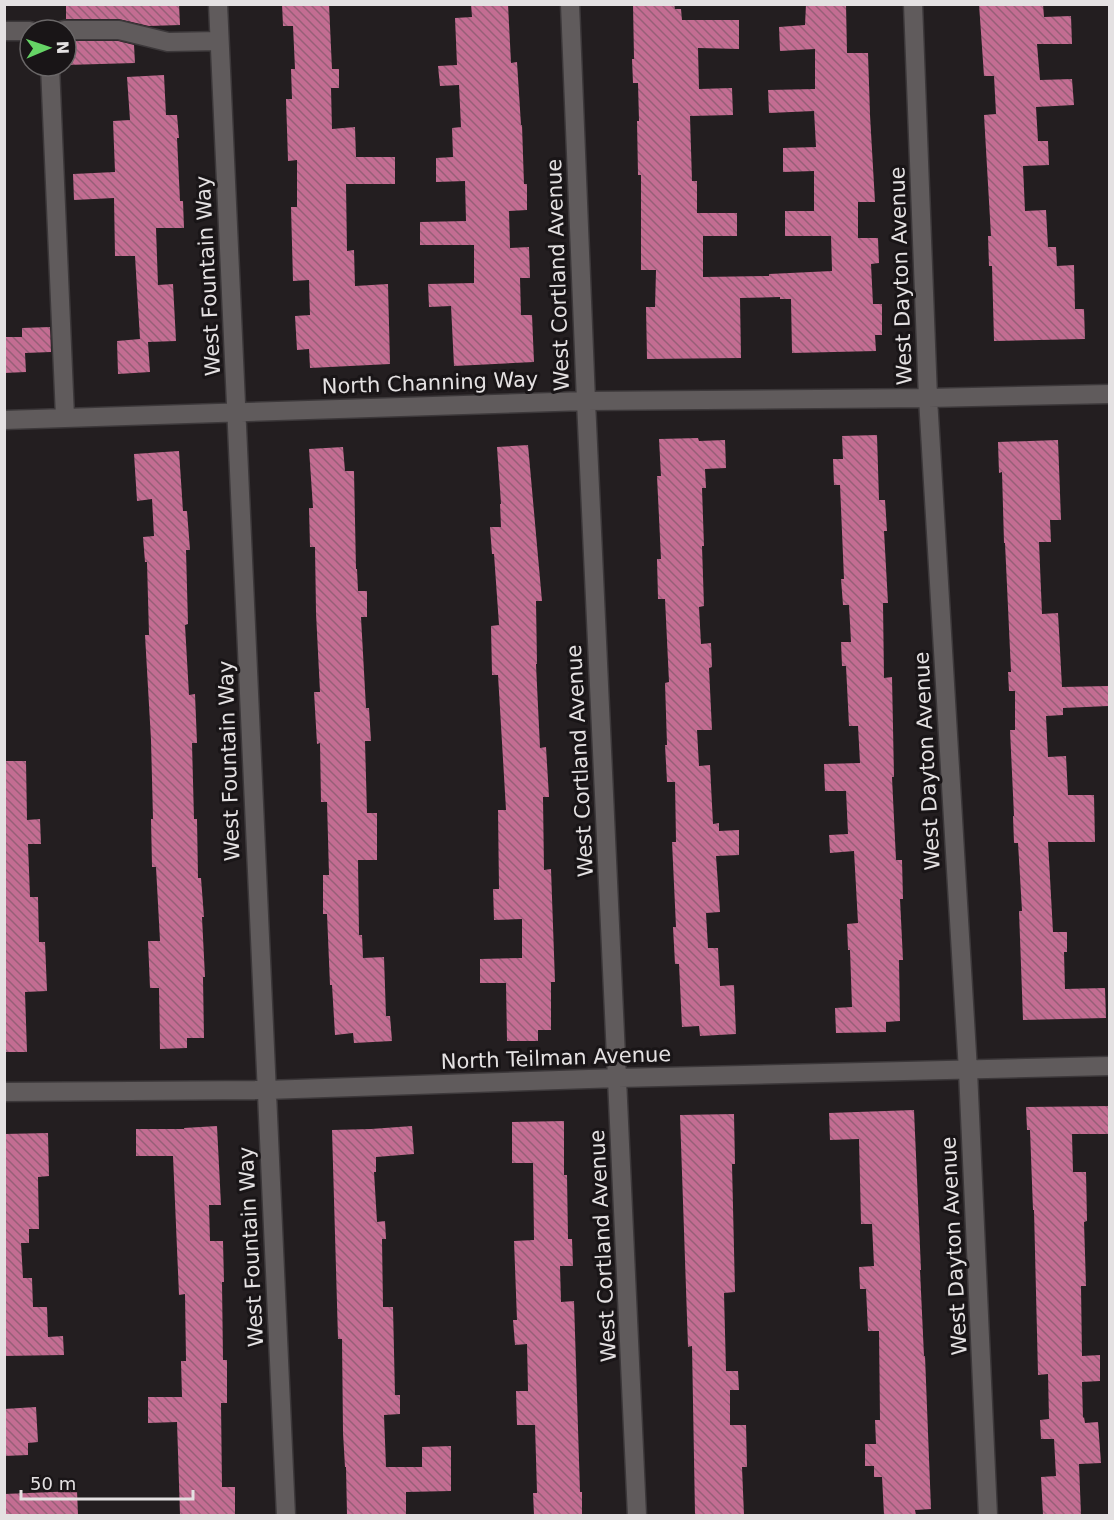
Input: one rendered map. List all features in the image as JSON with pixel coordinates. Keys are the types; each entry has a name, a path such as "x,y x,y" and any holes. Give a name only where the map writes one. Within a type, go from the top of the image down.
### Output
{"street":[{"name":"West Fountain Way","path":"218,4 286,1515"},
{"name":"West Cortland Avenue","path":"570,4 637,1515"},
{"name":"West Dayton Avenue","path":"913,4 928,398 968,1071 988,1515"},
{"path":"78,30 119,30 168,42 219,41"},
{"path":"51,78 66,417"},
{"name":"North Channing Way","path":"4,420 586,400 928,398 1110,394"},
{"name":"North Teilman Avenue","path":"4,1092 266,1090 618,1078 1110,1066"}],"building":[{"path":"66,4 179,4 180,25 149,26 119,19 66,18"},
{"path":"282,4 329,4 332,69 339,69 339,88 331,88 332,129 355,127 356,157 395,157 395,184 346,184 347,251 354,250 355,286 388,284 390,364 310,368 309,349 297,350 295,316 310,315 309,280 293,281 291,207 297,207 297,160 288,161 286,99 292,99 291,69 295,69 293,26 283,26"},
{"path":"471,4 508,4 511,63 517,62 524,184 527,184 527,210 509,211 510,248 529,247 530,278 520,278 521,315 532,315 534,362 454,366 451,306 429,307 428,284 474,283 474,245 420,245 420,222 466,221 465,181 436,182 436,158 453,157 452,128 461,127 459,85 440,86 438,66 457,65 455,18 472,17"},
{"path":"633,4 674,4 675,9 681,9 682,20 739,20 739,49 698,48 699,89 732,88 733,115 690,116 692,181 697,181 697,213 737,213 737,236 703,236 703,277 769,276 769,274 832,271 831,236 785,236 785,211 814,211 814,171 783,172 783,148 816,147 814,111 769,113 768,90 815,89 815,49 780,51 779,27 805,25 806,4 846,4 847,53 868,53 875,202 858,202 858,238 878,238 879,263 871,264 873,304 882,304 882,335 875,335 876,351 792,353 791,299 740,298 741,358 647,359 646,307 655,307 656,270 641,270 641,175 638,175 638,83 633,83"},
{"path":"979,4 1043,4 1044,17 1071,16 1072,44 1037,44 1040,80 1072,79 1074,105 1036,107 1038,141 1048,141 1049,165 1023,166 1025,211 1046,210 1048,247 1056,247 1057,266 1074,265 1075,309 1084,309 1085,339 994,341 984,115 996,114 994,76 984,76"},
{"path":"78,41 118,41 134,45 135,63 78,65"},
{"path":"164,75 166,115 177,115 180,201 183,201 184,228 156,228 158,285 173,284 176,341 148,342 150,372 118,374 117,341 140,339 135,256 115,256 114,198 74,200 73,174 115,172 113,121 130,120 127,77"},
{"path":"50,327 51,352 25,353 26,372 4,373 4,337 22,337 22,328"},
{"path":"877,435 879,500 885,500 887,531 884,531 888,603 883,603 884,678 892,677 894,777 892,777 896,860 902,860 903,899 900,899 903,960 899,960 900,1021 886,1022 886,1032 836,1033 835,1008 852,1007 847,924 858,923 854,851 830,853 829,835 848,834 846,791 825,791 824,764 860,763 858,726 849,726 846,666 842,666 841,642 851,642 849,605 843,605 841,579 844,579 840,485 834,485 833,459 843,459 842,436"},
{"path":"698,438 699,441 725,440 726,468 705,469 706,488 702,488 704,606 699,607 701,644 711,643 712,667 709,668 712,730 697,730 699,766 710,765 713,824 719,823 719,831 739,830 739,855 716,856 720,912 706,913 708,948 718,948 720,986 734,985 736,1034 700,1036 699,1026 682,1027 679,964 675,964 673,927 676,927 672,842 676,842 675,782 667,782 665,683 669,682 665,599 658,599 657,559 661,559 657,476 661,476 659,439"},
{"path":"1058,440 1061,520 1050,520 1051,542 1039,542 1042,614 1058,613 1062,687 1108,686 1108,706 1063,708 1063,715 1046,716 1048,757 1066,756 1068,795 1094,795 1095,842 1048,842 1053,932 1067,932 1067,952 1064,952 1065,989 1105,988 1106,1018 1023,1020 1019,911 1022,911 1018,843 1014,843 1010,730 1015,730 1015,691 1009,691 1008,672 1011,672 1002,472 999,473 998,442"},
{"path":"528,445 542,601 536,601 536,664 540,748 546,747 549,797 543,797 544,870 551,869 555,982 551,982 551,1030 538,1030 538,1041 507,1041 506,983 480,983 480,959 522,958 522,919 494,920 493,889 499,889 498,810 506,810 498,675 492,675 491,626 499,625 490,527 501,527 497,447"},
{"path":"343,447 345,471 354,471 358,591 367,591 367,617 361,617 366,708 369,708 371,741 365,741 367,813 377,813 377,860 358,860 359,935 362,935 363,958 384,957 386,1016 390,1016 392,1041 354,1043 353,1033 335,1035 327,914 323,914 323,875 329,875 327,802 321,802 320,743 317,744 314,692 320,692 315,547 310,547 309,508 313,508 309,449"},
{"path":"179,451 183,511 187,511 190,550 186,550 188,624 185,625 189,695 195,694 197,743 192,743 198,878 201,878 204,917 202,917 205,977 203,977 204,1038 187,1038 187,1048 160,1049 159,988 150,988 148,941 160,941 156,867 152,867 151,740 145,635 149,635 147,562 145,562 143,537 154,536 152,499 137,501 134,454"},
{"path":"4,761 26,761 27,820 40,819 41,844 28,844 30,897 38,897 39,942 45,942 47,991 25,992 27,1052 4,1052"},
{"path":"1110,1106 1110,1134 1072,1134 1073,1172 1086,1172 1087,1221 1084,1222 1086,1286 1081,1286 1082,1356 1100,1355 1100,1381 1082,1382 1083,1418 1085,1423 1098,1422 1101,1463 1079,1464 1081,1515 1043,1515 1041,1477 1056,1476 1054,1439 1041,1439 1040,1420 1049,1419 1048,1374 1038,1375 1034,1210 1030,1130 1027,1130 1026,1107"},
{"path":"914,1110 931,1509 915,1510 916,1515 884,1515 882,1477 874,1477 874,1466 865,1466 865,1444 876,1444 875,1420 880,1420 879,1331 868,1331 866,1289 860,1289 859,1267 874,1266 872,1224 861,1224 859,1139 830,1140 829,1113"},
{"path":"734,1114 735,1164 732,1164 735,1292 724,1293 726,1371 738,1371 739,1390 730,1390 730,1425 746,1425 747,1467 742,1467 744,1515 695,1515 692,1346 688,1347 680,1115"},
{"path":"564,1121 564,1175 567,1175 568,1239 572,1239 573,1266 560,1266 561,1302 574,1301 582,1515 534,1515 533,1493 537,1493 535,1425 517,1425 516,1391 528,1391 527,1344 515,1345 513,1320 517,1320 514,1241 534,1240 533,1163 512,1163 512,1122"},
{"path":"217,1126 221,1205 209,1205 210,1241 223,1241 223,1360 227,1360 227,1403 221,1403 222,1487 235,1487 235,1515 180,1515 177,1422 148,1423 148,1397 182,1397 181,1361 186,1361 185,1294 179,1295 173,1156 136,1156 136,1129"},
{"path":"412,1126 414,1154 376,1157 376,1172 374,1172 377,1222 385,1221 386,1239 382,1239 383,1307 393,1307 395,1395 400,1395 400,1414 384,1415 386,1467 422,1467 422,1447 451,1446 451,1491 406,1492 406,1515 347,1515 342,1339 338,1339 332,1130"},
{"path":"48,1133 49,1176 38,1177 39,1229 29,1229 29,1243 21,1243 23,1278 32,1278 33,1307 47,1307 48,1337 63,1336 64,1355 4,1356 4,1134"},
{"path":"36,1407 38,1442 28,1443 28,1455 4,1456 4,1409"},
{"path":"77,1491 78,1515 4,1515 4,1494"}]}
